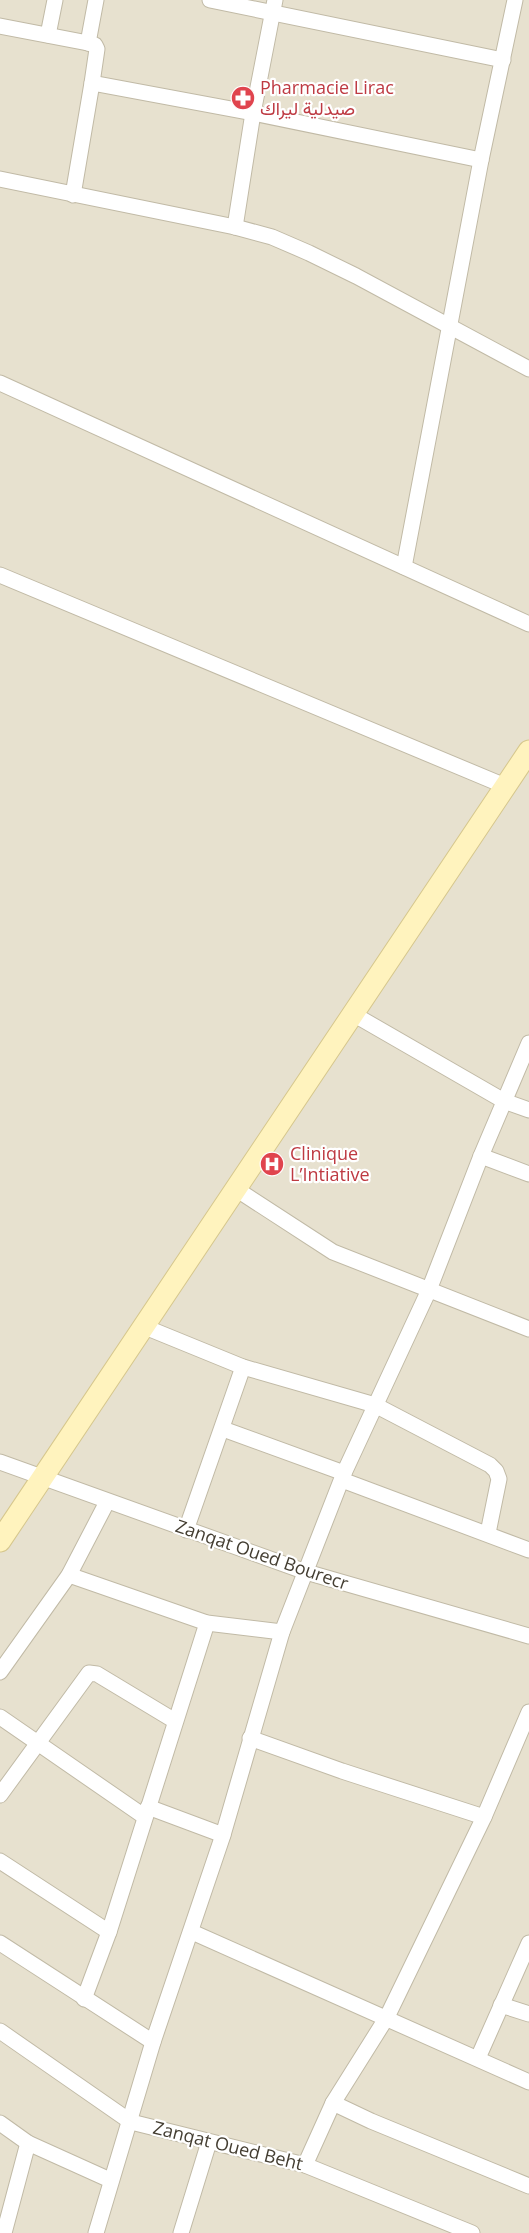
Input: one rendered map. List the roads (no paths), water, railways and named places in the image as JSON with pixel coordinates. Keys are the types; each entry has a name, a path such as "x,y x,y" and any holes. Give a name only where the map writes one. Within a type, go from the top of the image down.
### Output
{"street":[{"path":"48,35 55,0"},
{"path":"88,42 96,0"},
{"path":"210,0 273,6 503,60"},
{"path":"404,567 481,160 515,0"},
{"path":"235,227 253,113 273,6"},
{"path":"0,26 88,42 95,45 97,49 72,195"},
{"path":"92,83 253,113 481,160"},
{"path":"0,179 235,227 272,237 309,253 529,369"},
{"path":"0,383 529,624"},
{"path":"0,575 505,786"},
{"path":"0,1541 529,751"},
{"path":"353,1014 504,1101 529,1110"},
{"path":"96,2233 110,2180 131,2122 153,2042 192,1932 223,1835 282,1632 343,1476 429,1290 481,1156 529,1043"},
{"path":"481,1156 529,1174"},
{"path":"236,1189 333,1252 529,1329"},
{"path":"145,1327 243,1367 375,1405 490,1465 496,1471 498,1479 488,1533"},
{"path":"186,1530 223,1429 243,1367"},
{"path":"223,1429 529,1550"},
{"name":"Zanqat Oued Bourecr","path":"0,1462 45,1476 107,1502 306,1572 529,1636"},
{"path":"0,1672 69,1576 107,1502"},
{"path":"69,1576 206,1623 282,1632"},
{"path":"84,1999 109,1932 206,1623"},
{"path":"0,1795 85,1676 93,1672 175,1721"},
{"path":"305,2165 333,2103 387,2017 484,1817 529,1713"},
{"path":"0,1717 146,1812 223,1835"},
{"path":"250,1738 484,1817"},
{"path":"0,1861 109,1932"},
{"path":"192,1932 387,2017 529,2082"},
{"path":"0,1943 153,2042"},
{"path":"478,2058 529,1943"},
{"path":"501,2005 529,2014"},
{"name":"Zanqat Oued Beht","path":"0,2031 131,2122 305,2165 472,2233"},
{"path":"333,2103 371,2121 529,2186"},
{"path":"0,2123 28,2143 110,2180"},
{"path":"181,2233 209,2142"},
{"path":"4,2233 28,2143"}],"place":[{"name":"Pharmacie Lirac صيدلية ليراك","path":"243,98"},
{"name":"Clinique L’Intiative","path":"272,1164"}]}
